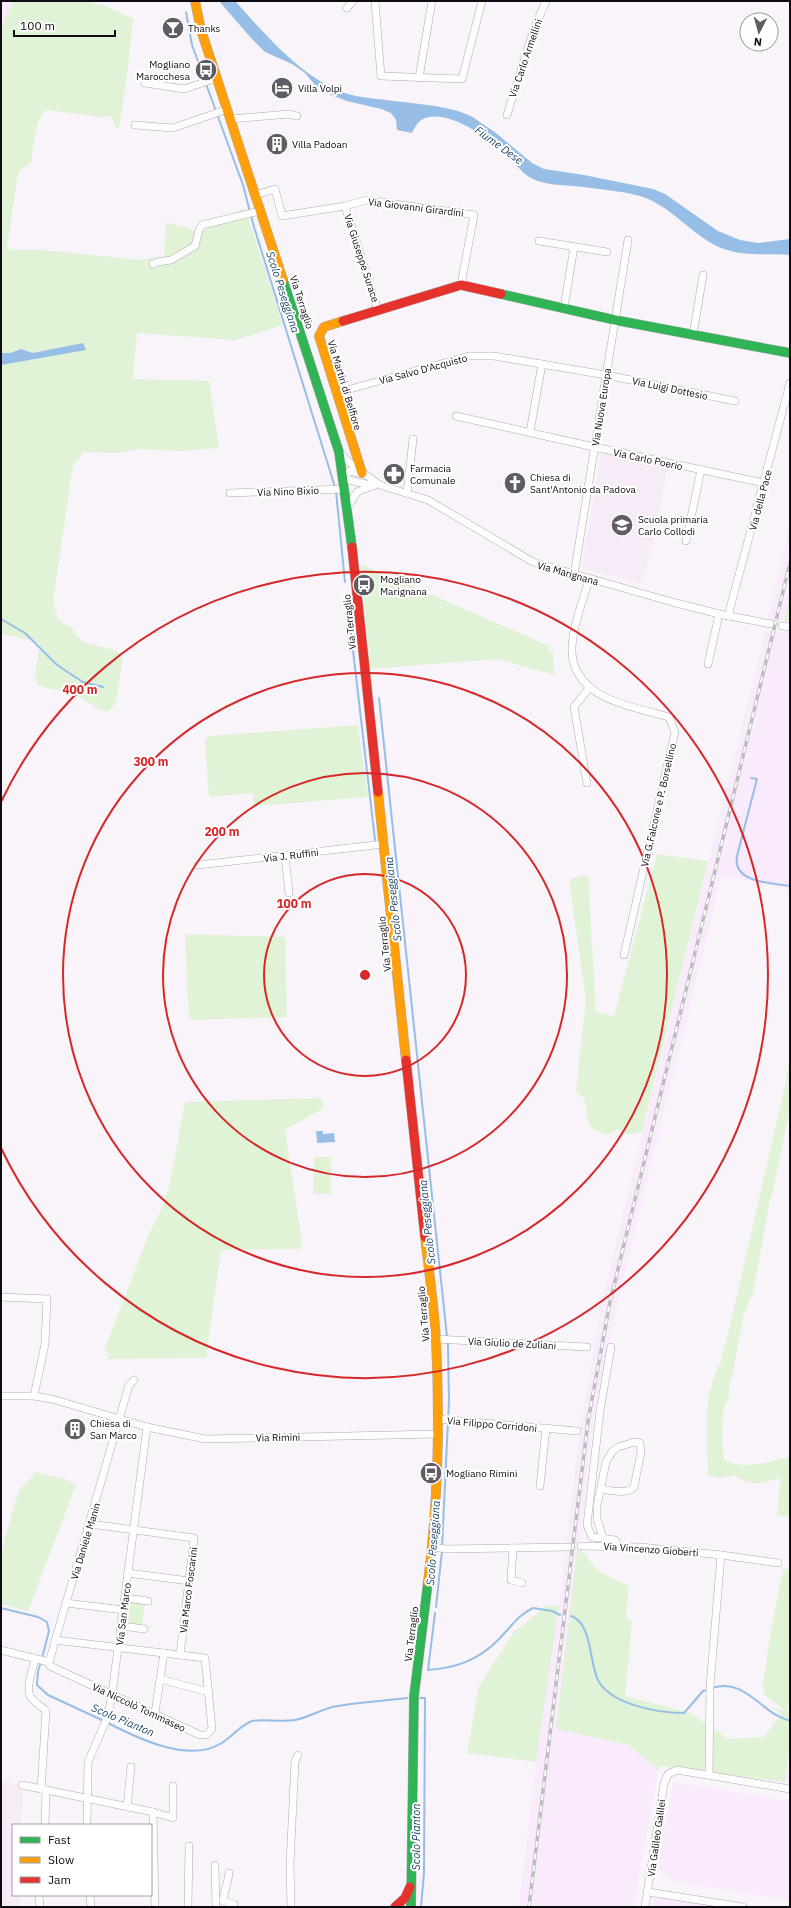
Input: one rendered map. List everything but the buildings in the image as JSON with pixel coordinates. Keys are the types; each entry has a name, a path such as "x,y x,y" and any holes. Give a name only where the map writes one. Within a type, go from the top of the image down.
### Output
{"main road":[{"name":"Via Terraglio","path":"195,1 210,80 221,112 231,120 259,194 254,212 339,452 344,476 339,489 348,508 439,1339 441,1419 438,1434 435,1548 414,1696 411,1907"},
{"name":"Via Martiri di Belfiore","path":"362,473 319,336 324,327 462,285 615,320 790,353"},
{"path":"395,1907 401,1904 406,1897 412,1883"}],"street":[{"path":"347,8 354,1"},
{"path":"375,1 381,76 419,78 462,78 482,1"},
{"path":"419,78 432,1"},
{"name":"Via Carlo Armellini","path":"506,115 534,29 546,1"},
{"path":"145,83 184,89 210,80"},
{"path":"135,125 173,128 221,112"},
{"path":"231,120 289,114 297,116"},
{"name":"Via Giovanni Girardini","path":"259,194 275,189 282,216 345,206 367,200 474,215 462,285"},
{"name":"Via Giuseppe Surace","path":"345,206 378,311"},
{"path":"153,264 171,260 194,246 202,225 254,212"},
{"name":"Via Nuova Europa","path":"574,575 628,240"},
{"path":"539,241 607,252"},
{"path":"564,308 574,247"},
{"path":"693,335 703,275"},
{"name":"Via Salvo D'Acquisto","path":"336,393 469,356 494,356 606,375"},
{"path":"530,432 542,364"},
{"name":"Via Luigi Dottesio","path":"606,375 735,401"},
{"name":"Via della Pace","path":"730,613 790,383"},
{"name":"Via Carlo Poerio","path":"456,416 764,483"},
{"path":"407,493 413,439"},
{"name":"Via Marignana","path":"339,452 377,486"},
{"path":"686,541 701,470"},
{"path":"344,476 350,471 362,473"},
{"name":"Via Marignana","path":"344,476 349,480 407,493 428,500 533,562 574,575 719,614 730,613 771,624"},
{"path":"348,508 357,492 377,486"},
{"name":"Via Nino Bixio","path":"230,493 339,489"},
{"name":"Via G.Falcone e P. Borsellino","path":"589,579 572,647 573,660 579,674 594,692 622,704 669,717 675,732 624,955"},
{"path":"708,664 719,614"},
{"path":"587,784 574,707 590,687"},
{"name":"Via J. Ruffini","path":"198,865 384,844"},
{"path":"285,856 289,893"},
{"path":"1,1297 47,1298 45,1344 34,1396"},
{"name":"Via Giulio de Zuliani","path":"439,1339 587,1347"},
{"path":"611,1347 600,1411 588,1525 592,1536 615,1540 619,1546"},
{"path":"120,1419 129,1385 134,1380"},
{"name":"Via Rimini","path":"1,1396 34,1396 44,1398 147,1427 205,1439 438,1434"},
{"name":"Via Daniele Manin","path":"47,1662 90,1524 120,1419"},
{"name":"Via Filippo Corridoni","path":"441,1419 577,1432"},
{"name":"Via San Marco","path":"87,1824 86,1798 88,1762 108,1716 112,1694 147,1427"},
{"name":"Via Filippo Corridoni","path":"540,1486 546,1428"},
{"path":"601,1489 624,1491 631,1490 634,1487 641,1452 640,1443 634,1442 618,1447 612,1452 606,1462 597,1506 597,1519 603,1538"},
{"path":"90,1524 134,1531"},
{"name":"Via Marco Foscarini","path":"134,1531 194,1538 180,1655"},
{"name":"Via Vincenzo Gioberti","path":"581,1546 619,1546 721,1555 778,1563"},
{"path":"435,1548 568,1547"},
{"path":"513,1548 511,1580 522,1583"},
{"path":"721,1555 710,1688 709,1776 790,1788"},
{"path":"128,1573 189,1581"},
{"path":"125,1598 148,1601"},
{"path":"66,1603 124,1610"},
{"path":"122,1626 144,1629"},
{"path":"55,1640 119,1649 180,1655"},
{"name":"Via Niccolò Tommaseo","path":"1,1650 47,1662 50,1666 200,1735 206,1735 212,1729 205,1658 180,1655"},
{"path":"155,1713 164,1653"},
{"path":"37,1659 28,1691 30,1697 38,1705 43,1706 46,1711 44,1789 45,1824"},
{"path":"160,1679 209,1692"},
{"path":"291,1907 290,1884 295,1761 298,1755"},
{"path":"127,1807 131,1767"},
{"name":"Via Galileo Galilei","path":"645,1907 664,1784 668,1774 677,1770 709,1776"},
{"path":"22,1785 153,1812 173,1818 173,1786"},
{"path":"153,1812 155,1907"},
{"path":"188,1907 189,1846"},
{"path":"215,1865 216,1907"},
{"path":"229,1873 223,1901 234,1904 234,1907"},
{"path":"648,1892 743,1907"},
{"path":"39,1896 40,1907"},
{"path":"90,1896 91,1907"}],"shaded area":[{"path":"1,1 13,1 1,30"},
{"name":"Scuola primaria Carlo Collodi","path":"604,452 668,465 655,533 642,584 583,569 582,566 601,454"},
{"path":"790,527 790,595 784,621 767,619"},
{"path":"765,631 790,633 790,890 722,875 623,1279 596,1402 556,1729 629,1745 658,1770 634,1907 519,1907 536,1762 559,1605 581,1422 600,1309"},
{"path":"790,1745 790,1783 785,1782"},
{"path":"1,1779 23,1787 21,1824 12,1824 12,1896 19,1896 20,1907 1,1907"},
{"path":"673,1782 790,1801 790,1901 672,1881 658,1869"},
{"path":"653,1899 672,1899 725,1907 652,1907"}],"green space":[{"path":"13,1 85,1 106,6 133,19 128,68 119,129 114,126 112,116 102,117 47,110 43,114 35,134 31,163 21,169 18,173 7,247 11,250 42,250 143,260 154,257 164,257 166,222 201,232 245,208 283,325 236,340 137,333 133,379 209,381 219,448 182,451 140,449 117,453 84,452 73,465 53,602 60,620 66,625 70,626 80,639 90,644 108,648 123,658 116,702 109,711 101,711 77,695 38,685 35,675 40,644 1,633 1,365 83,343 31,353 21,349 10,353 1,353 1,30"},
{"path":"361,564 549,646 548,650 553,652 554,675 497,659 370,669"},
{"path":"790,595 790,621 784,621"},
{"path":"358,725 368,797 253,806 253,793 209,797 205,741 208,736"},
{"path":"657,854 708,861 642,1132 627,1134 617,1129 608,1135 599,1132 590,1126 587,1118 584,1098 576,1092 586,1000 569,879 588,875 596,1012 614,1016"},
{"path":"185,934 285,937 287,1017 189,1020"},
{"path":"790,1056 790,1109 770,1200 753,1293 743,1317 733,1373 729,1384 729,1396 723,1412 722,1443 724,1460 740,1465 757,1464 790,1457 789,1517 777,1515 781,1478 762,1483 752,1483 746,1482 734,1475 723,1478 708,1476 707,1415 709,1393 718,1366 720,1365 730,1326 786,1081"},
{"path":"321,1098 324,1108 285,1130 301,1236 301,1249 221,1250 206,1358 107,1359 110,1352 104,1351 149,1234 162,1208 169,1187 185,1102"},
{"path":"314,1157 331,1157 331,1194 313,1194"},
{"path":"35,1472 68,1480 76,1485 28,1611 1,1604 1,1555 15,1502 20,1489"},
{"path":"578,1545 598,1571 629,1586 626,1618 632,1622 625,1696 690,1713 728,1739 764,1737 781,1714 772,1707 786,1712 764,1694 763,1686 769,1641 783,1569 790,1569 790,1696 787,1712 790,1713 790,1745 785,1782 659,1766 658,1770 629,1745 556,1729"},
{"path":"127,1601 145,1603 142,1627 125,1624"},
{"path":"559,1605 536,1762 467,1753 479,1686 514,1632 546,1606"}],"water":[{"name":"Fiume Dese","path":"219,1 235,1 275,44 305,71 321,82 338,90 356,96 420,104 458,111 471,116 496,133 532,163 544,169 584,175 653,189 665,194 718,231 740,240 758,243 790,239 790,255 747,254 721,248 700,236 672,213 640,196 607,190 551,184 534,180 524,173 488,140 461,123 441,117 427,117 417,124 412,133 397,130 396,120 391,113 381,109 347,101 324,92 315,85 305,73 292,64 265,52"},
{"path":"83,343 86,350 1,365 1,353 10,353 21,349 32,353"},
{"path":"316,1131 323,1131 323,1134 334,1133 335,1142 317,1143"}],"waterway":[{"name":"Scolo Peseggiana","path":"186,12 192,45 205,80"},
{"name":"Scolo Peseggiana","path":"206,84 243,185 254,227 335,487"},
{"name":"Scolo Peseggiana","path":"336,491 345,582"},
{"path":"1,619 25,633 56,664 69,673 83,682 103,687"},
{"name":"Scolo Peseggiana","path":"351,633 375,840"},
{"name":"Scolo Peseggiana","path":"379,698 448,1346 449,1400 442,1547"},
{"path":"751,778 757,779 737,856 737,865 741,872 747,877 764,882 790,886"},
{"name":"Scolo Peseggiana","path":"436,1607 442,1551"},
{"name":"Scolo Pianton","path":"1,1608 38,1617 47,1622 49,1631 42,1658"},
{"name":"Scolo Peseggiana","path":"435,1613 428,1670 457,1665 475,1658 499,1639 519,1618 533,1608 552,1611 560,1615"},
{"name":"Scolo Peseggiana","path":"571,1616 578,1620 587,1636 599,1682 615,1697 637,1706 674,1713 684,1713 703,1691 708,1690"},
{"name":"Scolo Pianton","path":"41,1662 38,1671 37,1685 48,1695 104,1721"},
{"name":"Scolo Peseggiana","path":"712,1688 721,1686 737,1688 775,1714 790,1721"},
{"name":"Scolo Pianton","path":"108,1723 133,1735 163,1746 178,1750 193,1751 207,1749 220,1744 252,1721 295,1720 332,1707 355,1703 407,1698"},
{"name":"Scolo Pianton","path":"420,1698 425,1698 424,1873 421,1907"}],"tunnel":[{"path":"568,1547 581,1546"}],"railway":[{"path":"529,1907 588,1421 610,1302 790,563"}],"traffic: fast":[{"path":"283,280 339,452 352,547"},
{"path":"501,294 615,320 790,353"},
{"path":"411,1907 414,1696 428,1582"}],"traffic: slow":[{"path":"195,1 201,30 283,280"},
{"path":"343,321 324,327 319,336 362,473"},
{"path":"378,792 406,1060"},
{"path":"425,1237 435,1327 438,1400 436,1492 428,1582"}],"traffic: jam":[{"path":"343,321 461,285 501,294"},
{"path":"352,547 378,792"},
{"path":"406,1060 425,1237"},
{"path":"395,1907 405,1898 410,1887"}],"place":[{"name":"Thanks","path":"173,28"},
{"name":"Mogliano Marocchesa","path":"206,70"},
{"name":"Villa Volpi","path":"282,88"},
{"name":"Villa Padoan","path":"277,144"},
{"name":"Farmacia Comunale","path":"394,474"},
{"name":"Chiesa di Sant'Antonio da Padova","path":"515,483"},
{"name":"Scuola primaria Carlo Collodi","path":"622,525"},
{"name":"Mogliano Marignana","path":"364,585"},
{"name":"Chiesa di San Marco","path":"75,1429"},
{"name":"Mogliano Rimini","path":"431,1473"}]}
